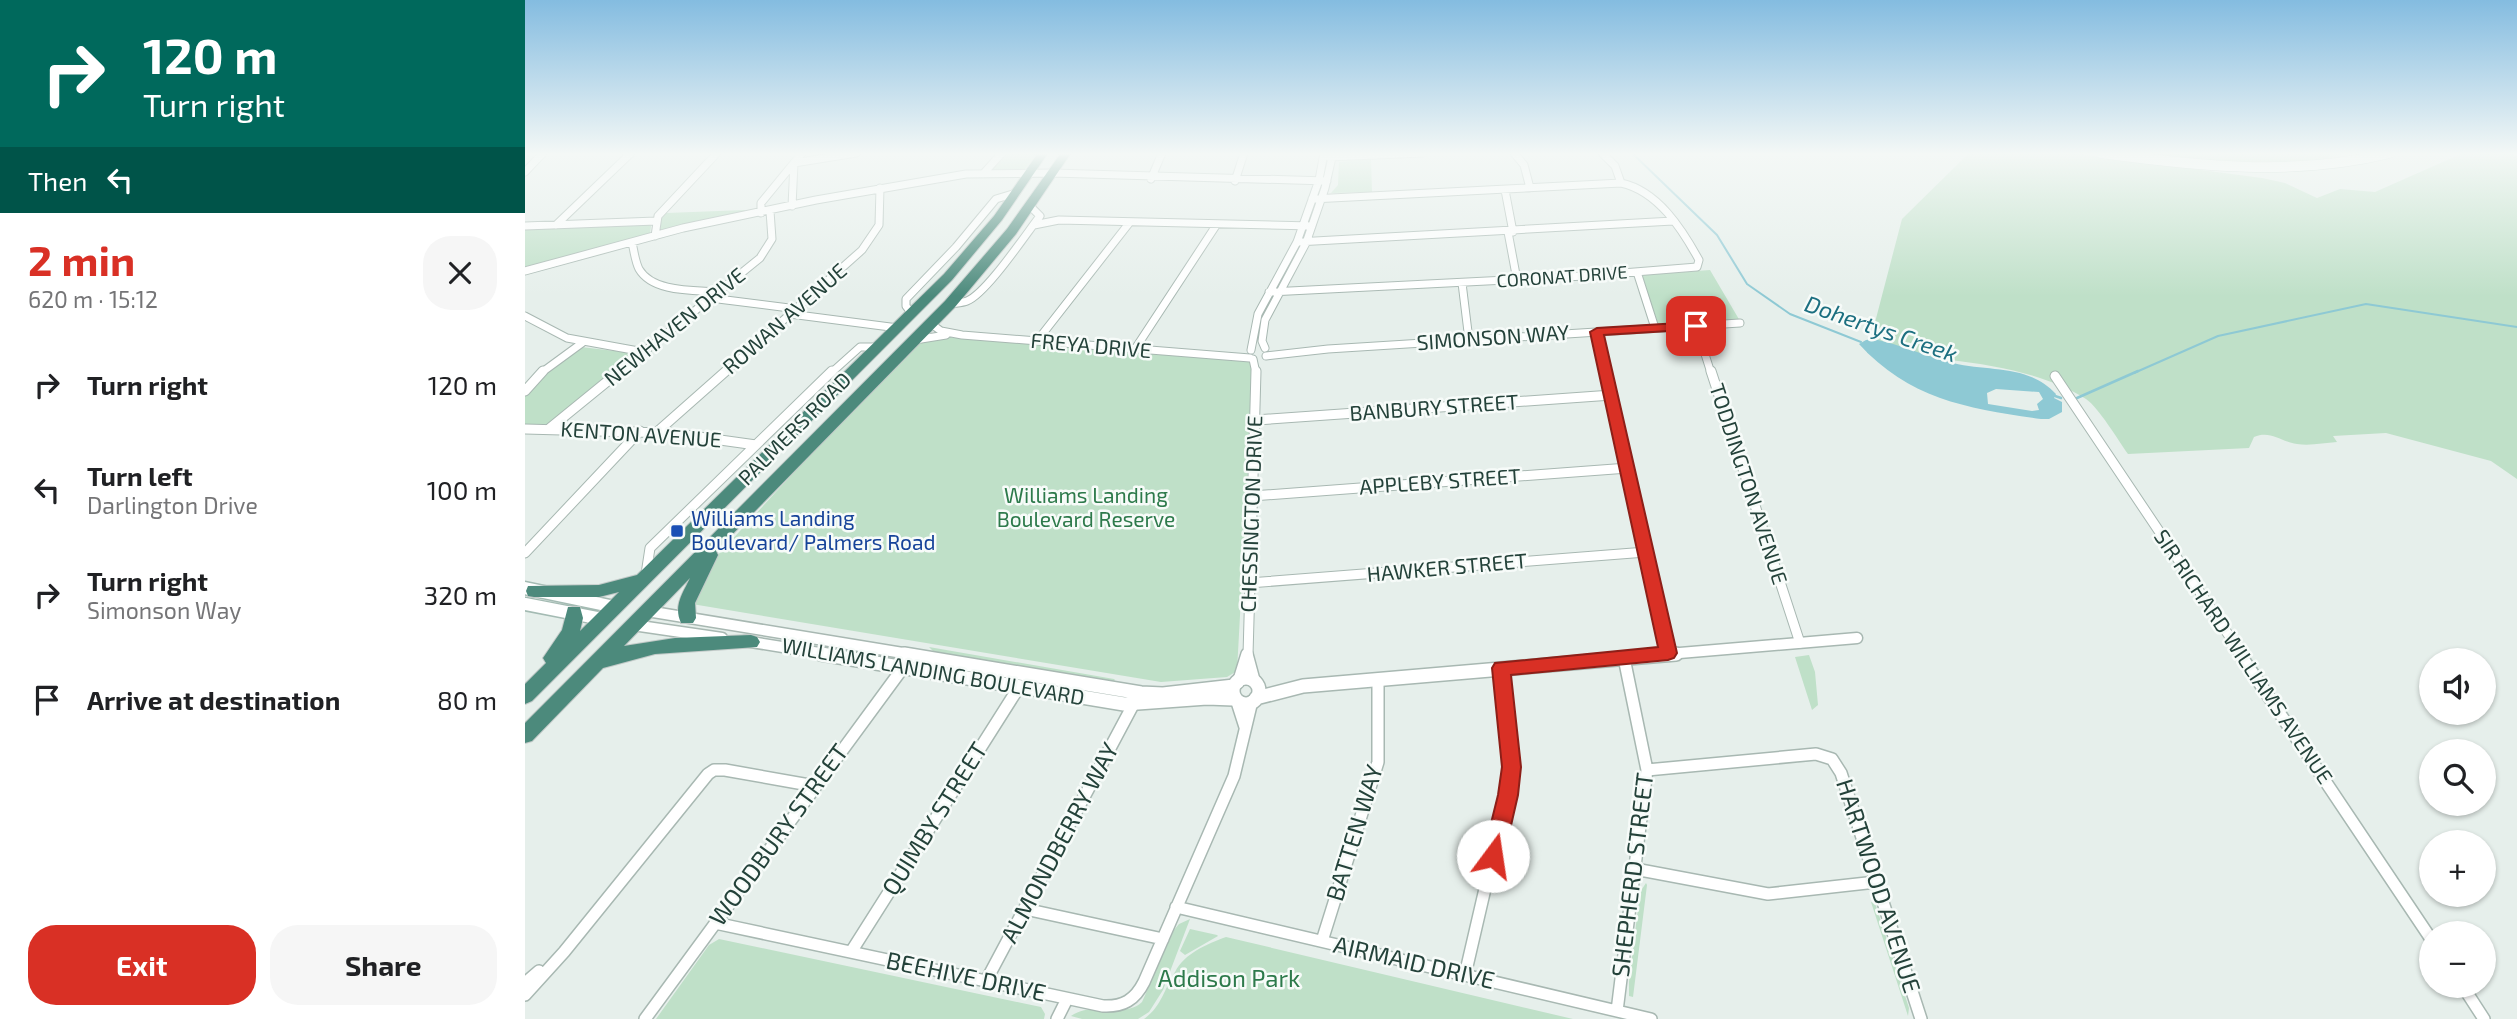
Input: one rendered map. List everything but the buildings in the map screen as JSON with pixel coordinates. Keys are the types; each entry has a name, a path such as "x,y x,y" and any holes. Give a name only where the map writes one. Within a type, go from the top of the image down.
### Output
{"highway":[{"name":"PALMERS ROAD","path":"525,694 912,314 979,242 1010,201"},
{"name":"PALMERS ROAD","path":"525,735 950,304 1035,211 1040,201"},
{"path":"687,618 685,603 719,537"},
{"path":"528,594 599,591 627,586 646,576"},
{"path":"608,613 647,611"},
{"path":"525,694 562,645 575,619 574,612"},
{"path":"608,613 633,625"},
{"path":"594,665 613,656 634,652 693,644 751,642"}],"main road":[{"path":"528,594 574,612 608,613"},
{"path":"528,594 608,613"}],"street":[{"path":"556,225 581,201"},
{"path":"655,236 656,221 674,201"},
{"path":"763,201 761,203 765,211"},
{"path":"792,201 792,206"},
{"path":"525,271 671,232 820,201"},
{"name":"ROWAN AVENUE","path":"657,432 794,312 870,240 881,217 880,201"},
{"path":"1251,354 1256,320 1297,242 1311,201"},
{"name":"CHESSINGTON DRIVE","path":"1257,376 1265,352 1262,341 1265,320 1306,243 1320,201"},
{"path":"1507,201 1517,280"},
{"name":"CORONAT DRIVE","path":"1269,292 1517,280 1691,268 1699,265 1699,260 1683,233 1652,201"},
{"name":"NEWHAVEN DRIVE","path":"550,428 767,249 772,239 765,211"},
{"path":"1035,211 1059,220"},
{"name":"PALMERS ROAD","path":"950,304 967,301 975,296 1034,225 1035,211"},
{"path":"1034,225 1059,220 1312,226"},
{"path":"525,226 656,221"},
{"path":"1297,242 1673,221"},
{"path":"1037,341 1130,222"},
{"path":"1135,349 1217,224"},
{"path":"632,242 639,270 645,278 674,288 718,292"},
{"path":"1288,259 1298,260"},
{"path":"1637,272 1655,328"},
{"path":"1462,283 1469,340"},
{"path":"710,298 898,328"},
{"path":"525,316 539,326 582,343 644,352"},
{"name":"FREYA DRIVE","path":"935,319 935,326 939,331 962,335 1220,355 1265,352"},
{"name":"SIMONSON WAY","path":"1265,352 1740,323"},
{"name":"TODDINGTON AVENUE","path":"1696,326 1800,643"},
{"path":"1597,332 1668,653"},
{"name":"FREYA DRIVE","path":"913,341 962,335"},
{"path":"525,391 547,366 582,343"},
{"name":"PALMERS ROAD","path":"646,576 650,548 853,351 860,347 878,347"},
{"name":"CHESSINGTON DRIVE","path":"1235,692 1247,652 1257,376 1251,354"},
{"name":"SIR RICHARD WILLIAMS AVENUE","path":"2055,376 2419,921"},
{"name":"BANBURY STREET","path":"1256,420 1612,395"},
{"name":"KENTON AVENUE","path":"525,429 657,432 756,445"},
{"path":"525,553 640,431"},
{"name":"APPLEBY STREET","path":"1252,496 1628,468"},
{"name":"HAWKER STREET","path":"1249,583 1646,552"},
{"name":"WILLIAMS LANDING BOULEVARD","path":"647,611 1141,693 1235,692"},
{"name":"WILLIAMS LANDING BOULEVARD","path":"633,625 1133,705 1207,698 1235,692"},
{"path":"1235,692 1254,699 1268,693 1303,686 1857,638"},
{"name":"CHESSINGTON DRIVE","path":"1247,652 1256,681"},
{"name":"WOODBURY STREET","path":"645,1019 903,667 917,655"},
{"name":"SHEPHERD STREET","path":"1616,1011 1647,770 1624,658"},
{"path":"1465,975 1510,781 1511,752 1501,668"},
{"name":"BATTEN WAY","path":"1322,941 1378,762 1378,680"},
{"path":"1254,699 1261,689 1256,681"},
{"path":"1235,692 1256,681 1303,686"},
{"name":"QUIMBY STREET","path":"851,952 1019,687"},
{"name":"BEEHIVE DRIVE","path":"1235,692 1245,727"},
{"name":"BEEHIVE DRIVE","path":"715,923 1067,999 1103,1006 1126,1004 1140,989 1239,763 1245,727 1254,699"},
{"name":"ALMONDBERRY WAY","path":"986,981 1133,705"},
{"name":"HARTWOOD AVENUE","path":"1647,770 1816,754 1828,757 1841,773 1921,1019"},
{"path":"525,995 702,781 714,770 815,786"},
{"path":"1635,869 1768,894 1876,882"},
{"name":"AIRMAID DRIVE","path":"1176,907 1651,1019"},
{"path":"1025,909 1163,939"},
{"path":"525,984 580,930"},
{"path":"2470,998 2484,1019"},
{"path":"1057,1019 1067,999"}],"green space":[{"path":"1921,201 2517,201 2517,479 2491,461 2386,433 2333,436 2337,442 2307,445 2260,435 2254,437 2249,448 2128,454 2091,403 2062,386 2008,369 1980,364 1867,353 1902,219"},
{"path":"745,210 747,214 660,230 661,219 666,213"},
{"path":"651,226 650,234 525,269 525,228"},
{"path":"1710,270 1740,321 1658,324 1642,275"},
{"name":"Williams Landing Boulevard Reserve","path":"945,337 1250,361 1253,375 1237,671 1227,677 1161,682 692,604 704,570 915,341"},
{"path":"581,347 632,353 634,357 548,424 525,426 525,395 544,373"},
{"path":"929,647 1115,680 1113,682 935,653"},
{"path":"1809,655 1815,672 1818,705 1812,710 1795,657"},
{"path":"1646,883 1633,997 1629,996 1629,982 1640,892"},
{"path":"1871,902 1875,903 1877,909 1909,1008 1908,1016"},
{"path":"1190,919 1163,990 1149,1012 1138,1019 1082,1019 1071,1016 1089,1009 1127,1009 1142,1002 1174,930 1179,924"},
{"path":"1190,929 1218,936 1185,955 1180,951"},
{"name":"Addison Park","path":"1226,937 1573,1019 1144,1019 1159,1003 1179,965 1204,946"},
{"path":"719,939 1041,1007 1045,1014 1044,1019 656,1019 709,945"}],"water":[{"path":"1866,340 1884,341 1967,366 2021,373 2045,384 2056,394 2054,398 2062,402 2062,412 2049,419 2041,419 1990,411 1943,399 1920,390 1879,363 1859,344","holes":["1996,389 2039,392 2043,399 2037,404 2039,410 1988,404 1987,393"]}],"waterway":[{"name":"Dohertys Creek","path":"1681,201 1717,235 1747,284 1790,314 1861,342"},
{"name":"Dohertys Creek","path":"2134,373 2218,336 2366,304 2517,327"},
{"name":"Dohertys Creek","path":"2077,398 2138,371"},
{"name":"Dohertys Creek","path":"2052,395 2061,398"}],"place":[{"name":"Williams Landing Boulevard/ Palmers Road","path":"677,531"}],"route":[{"path":"1493,856 1508,795 1511,767 1501,668 1668,653 1597,332 1696,326"}]}
